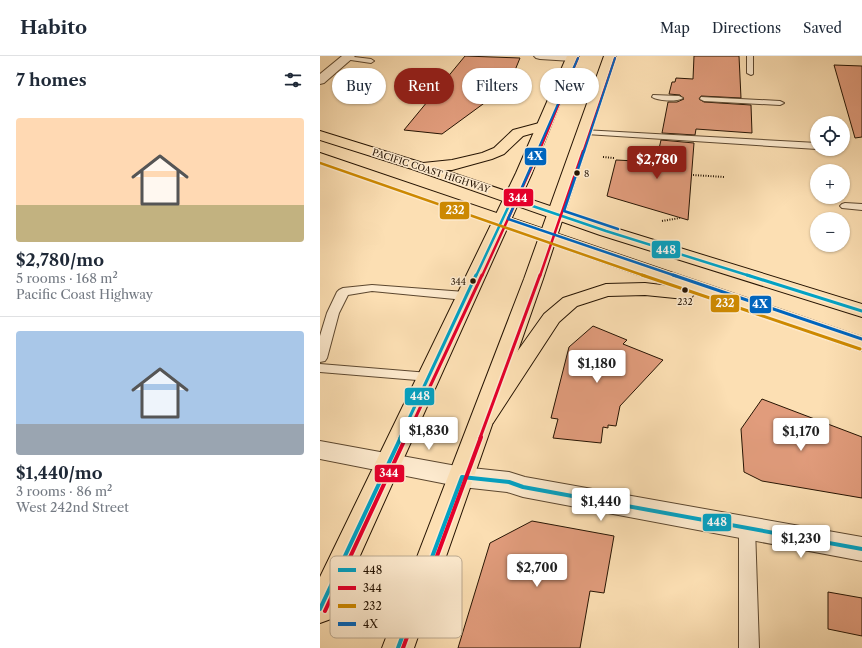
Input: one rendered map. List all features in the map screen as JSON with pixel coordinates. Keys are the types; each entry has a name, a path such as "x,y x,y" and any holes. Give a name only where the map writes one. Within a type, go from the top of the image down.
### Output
{"main road":[{"path":"432,556 558,214 610,56"},
{"path":"345,556 429,377 465,296 512,199 572,57"},
{"path":"417,166 452,165 487,156 499,151 518,133 543,126"},
{"name":"PACIFIC COAST HIGHWAY","path":"320,135 558,214 862,311"},
{"path":"320,158 501,222 862,344"},
{"path":"484,417 551,318 570,302 606,290 645,289 730,299"},
{"path":"320,608 330,587"},
{"path":"398,648 402,638"}],"street":[{"path":"540,56 572,57"},
{"path":"323,74 348,57"},
{"path":"320,450 462,477 508,482 530,489 862,549"}],"lane":[{"path":"750,56 752,73"},
{"path":"348,57 371,61"},
{"path":"656,97 679,98"},
{"path":"704,99 780,103"},
{"path":"586,132 810,146"},
{"path":"845,206 862,207"},
{"path":"320,358 333,313 344,292 372,288 465,296"},
{"path":"320,368 429,377"},
{"path":"747,528 749,648"}],"path":[{"path":"603,157 614,158"},
{"path":"693,175 724,177"},
{"path":"662,221 680,218"}],"building":[{"path":"465,56 520,58 516,68 462,68 462,104 483,104 442,134 404,130 425,104 454,104 454,69"},
{"path":"694,56 739,56 741,98 701,96 699,99 704,102 751,105 752,133 696,129 695,135 662,133 668,102 677,102 684,99 680,95 669,94 672,82 675,82 676,78 693,79"},
{"path":"834,65 862,66 862,137 855,138 850,116 849,116"},
{"path":"661,140 694,143 688,220 607,196 616,160 656,162"},
{"path":"593,326 627,340 623,344 663,360 620,406 616,426 608,425 608,428 603,427 601,443 553,438 558,419 551,418 569,347"},
{"path":"762,399 862,437 862,498 762,481 744,472 741,429"},
{"path":"532,521 614,536 604,593 590,591 580,648 458,648 490,543"},
{"path":"828,592 862,598 862,636 828,629"}],"transit line":[{"name":"344","path":"351,556 529,175 578,58"},
{"name":"4X","path":"578,58 508,219 862,339"},
{"name":"344","path":"437,556 538,281 615,58"},
{"name":"4X","path":"615,58 564,211 618,229"},
{"name":"232","path":"320,163 547,243 860,349"},
{"name":"448","path":"345,556 512,199 606,231 862,311"},
{"name":"448","path":"432,556 462,477 509,482 523,487 862,549"},
{"name":"448","path":"320,609 330,588"},
{"name":"344","path":"325,611 330,600"},
{"name":"448","path":"398,648 402,638"},
{"name":"344","path":"403,648 407,638"}],"place":[{"name":"8","path":"577,173"},
{"name":"344","path":"473,281"},
{"name":"232","path":"685,290"}]}
